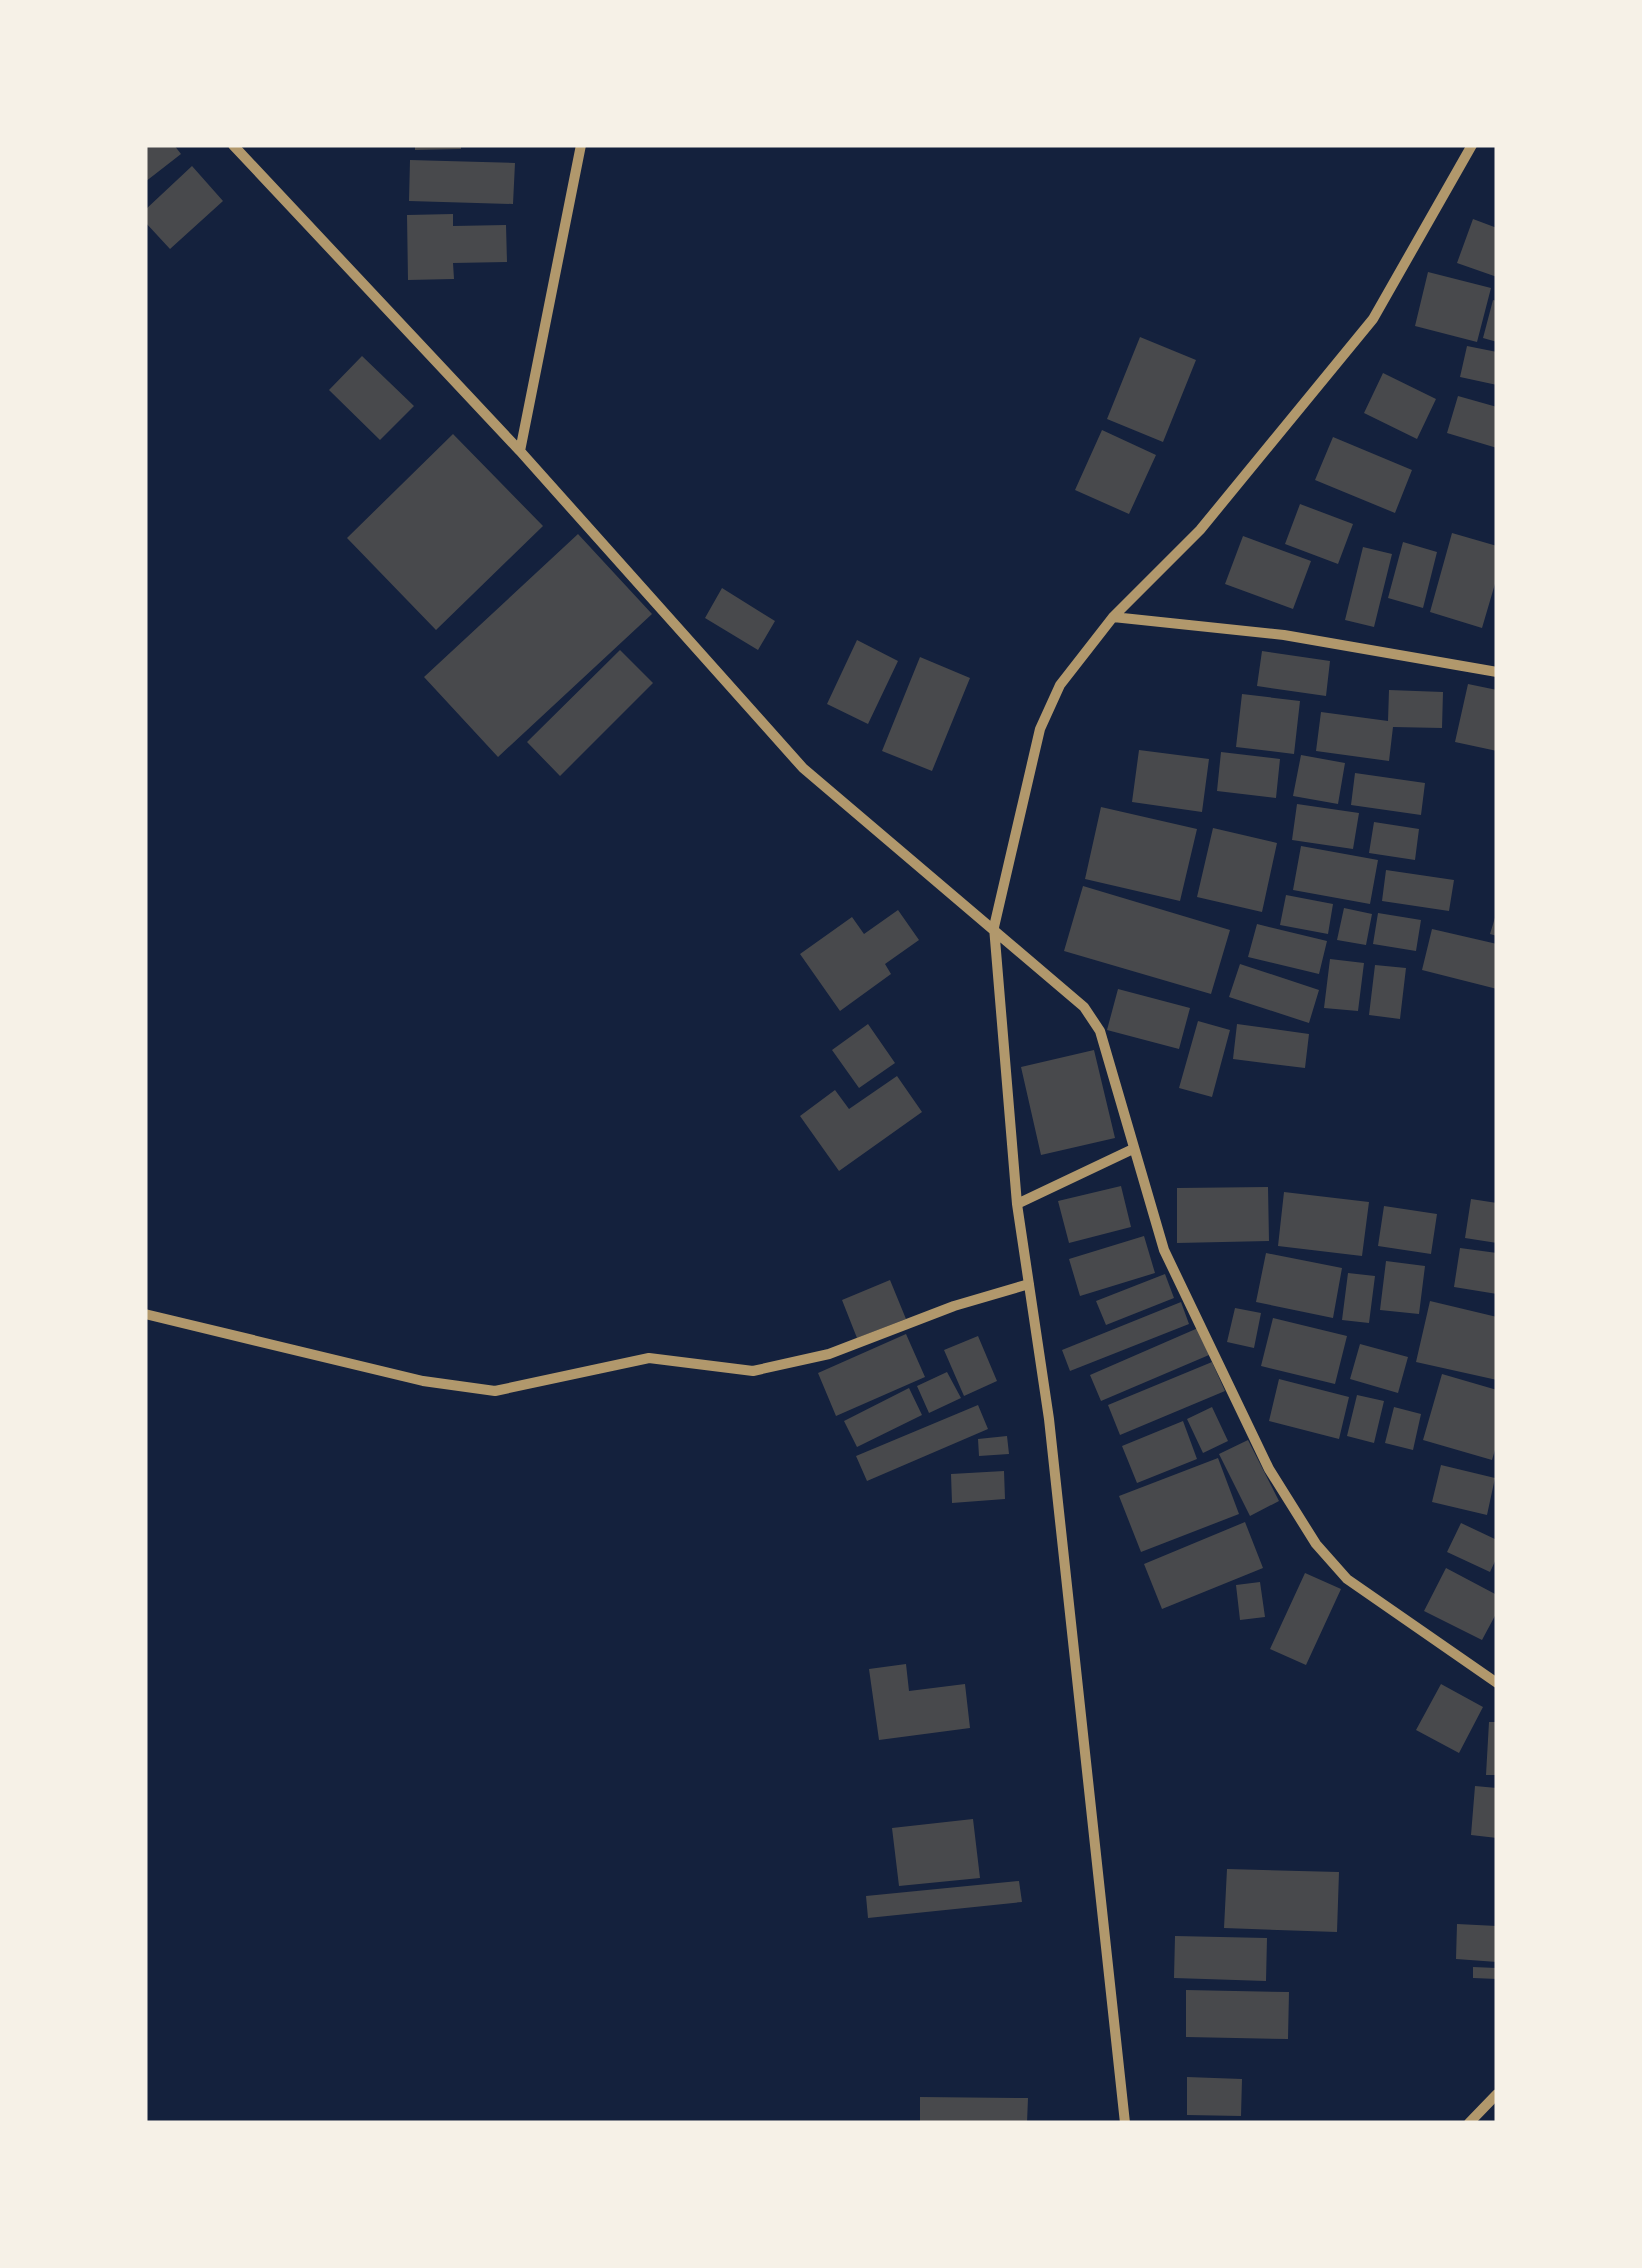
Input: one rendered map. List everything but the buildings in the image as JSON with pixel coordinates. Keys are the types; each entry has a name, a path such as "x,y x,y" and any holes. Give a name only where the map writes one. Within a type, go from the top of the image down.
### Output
{"street":[{"path":"233,145 520,451 802,768 952,899 994,927 1061,984 1100,1030 1164,1250 1269,1469 1316,1544 1347,1579 1497,1683"},
{"path":"520,451 581,145"},
{"path":"1126,2123 1049,1419 1017,1204 994,927 1040,728 1060,685 1113,617 1200,530 1373,319 1472,145"},
{"path":"1113,617 1284,635 1497,672"},
{"path":"1017,1204 1133,1150"},
{"path":"145,1314 423,1381 495,1391 649,1358 753,1371 829,1354 954,1306 1029,1284"},
{"path":"1469,2123 1497,2094"}]}
